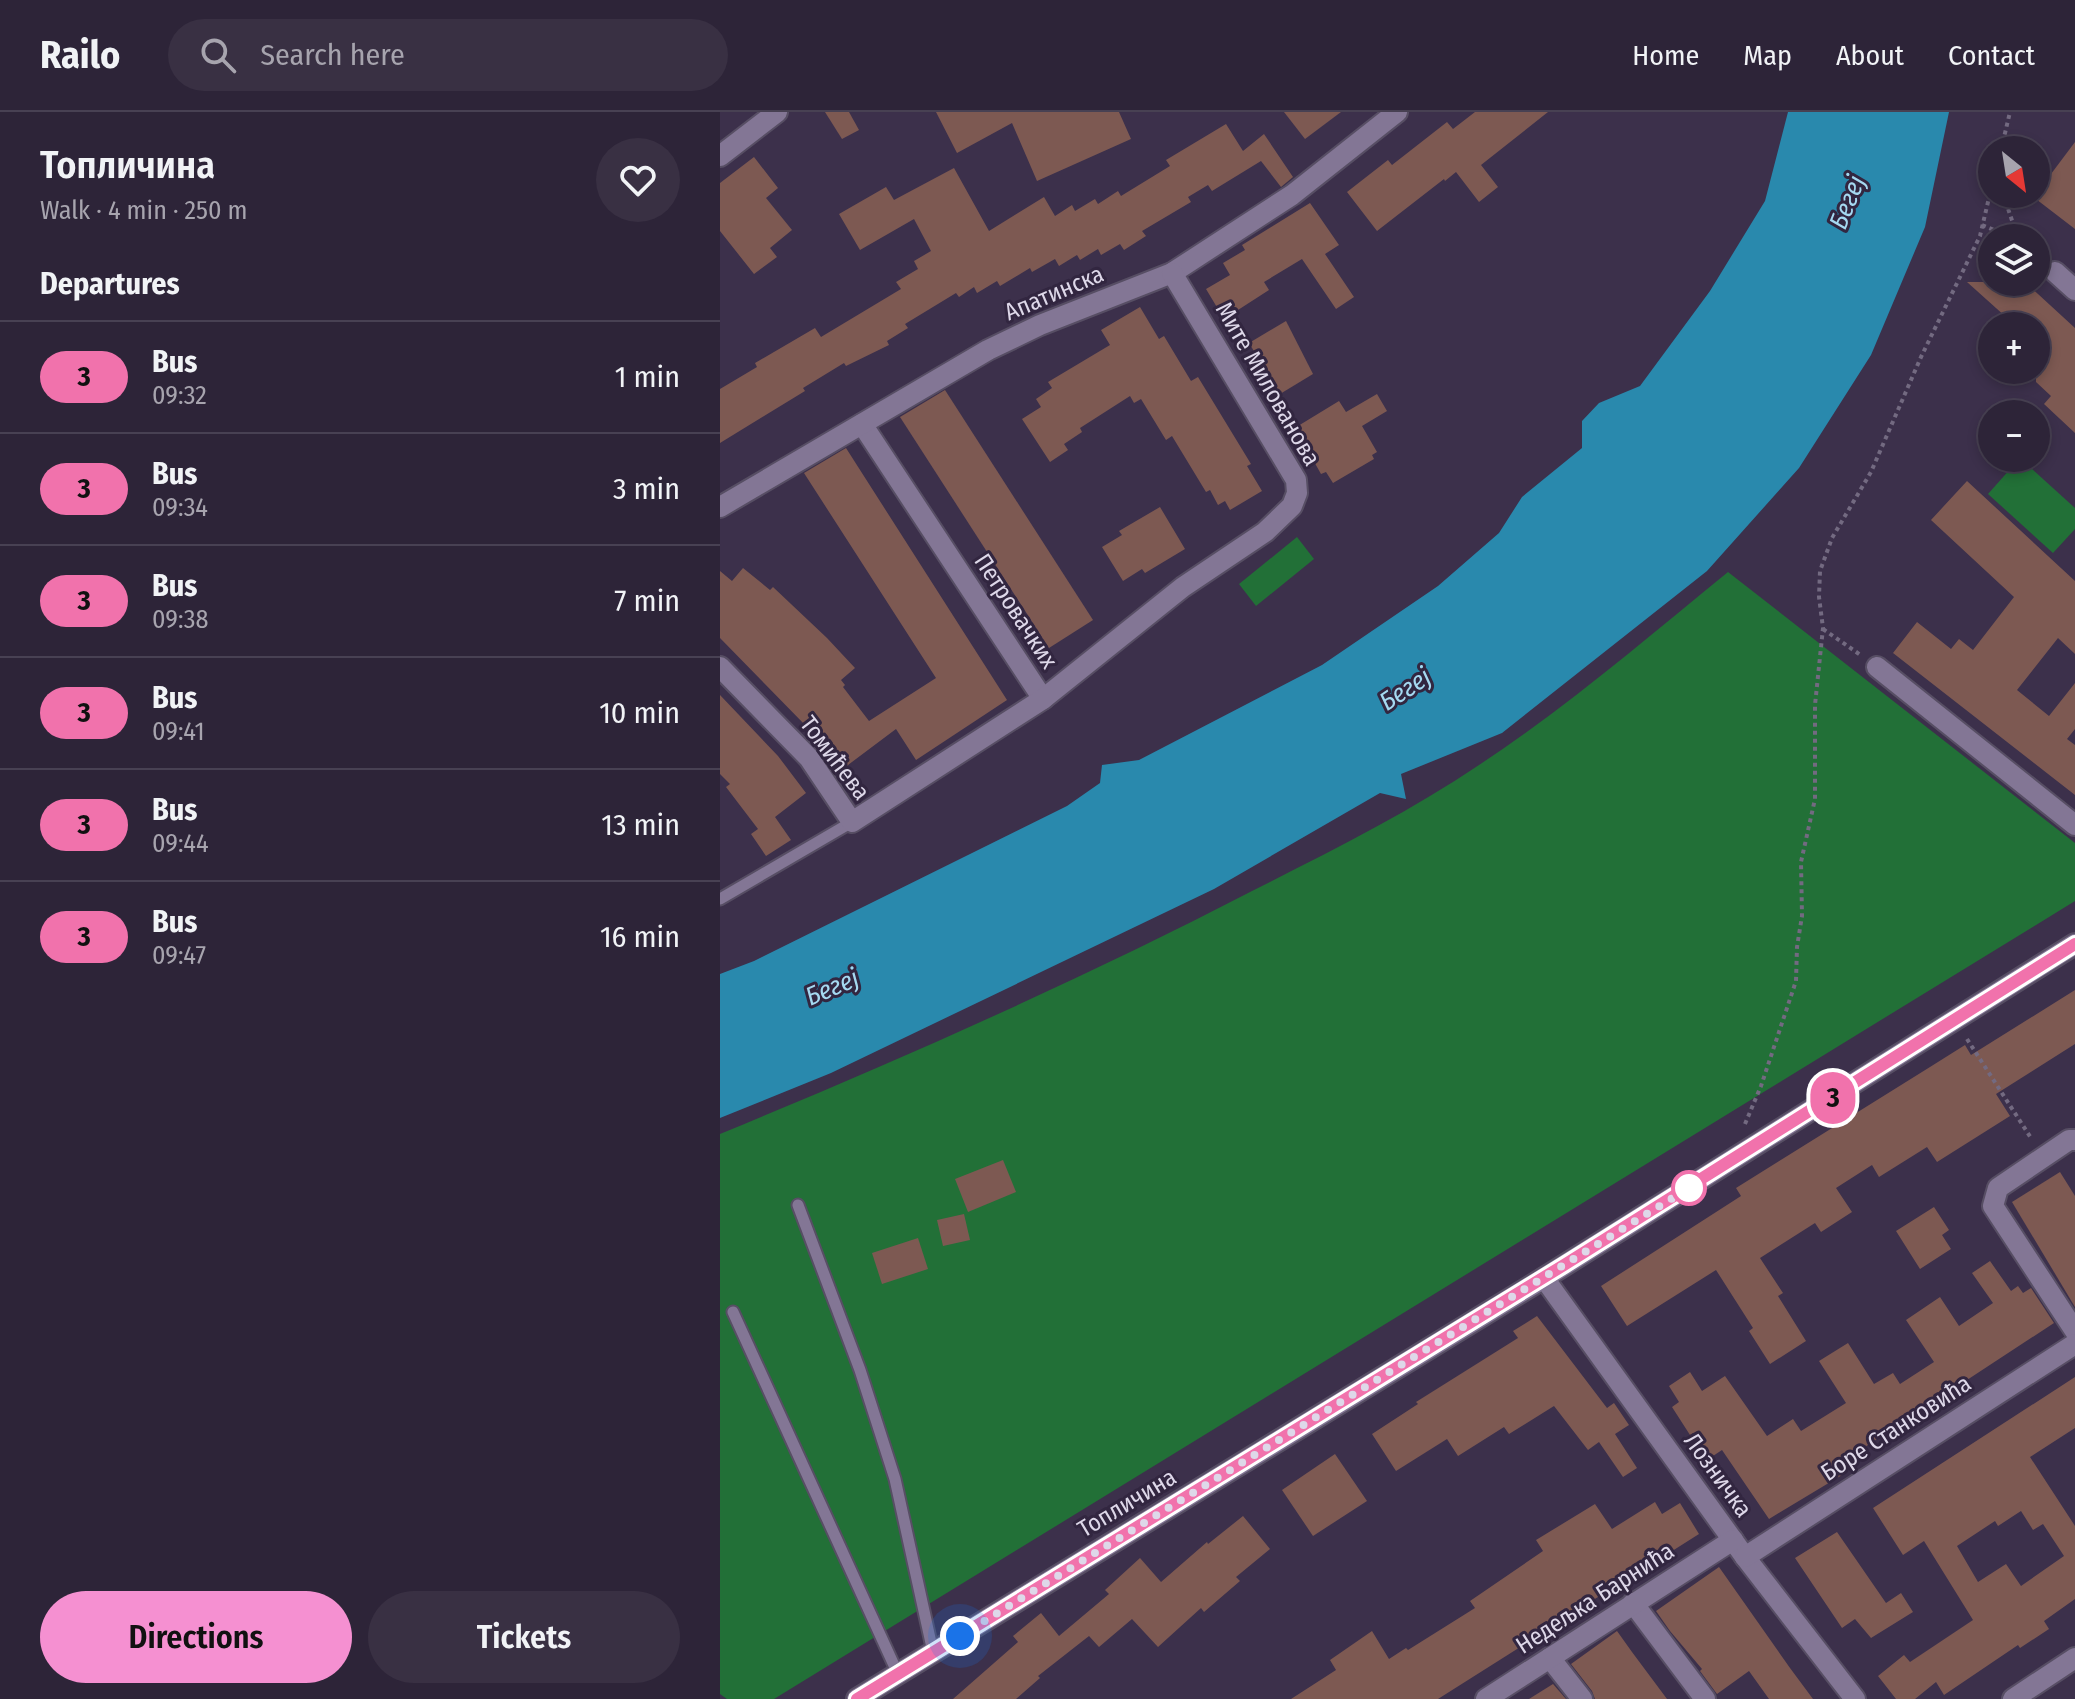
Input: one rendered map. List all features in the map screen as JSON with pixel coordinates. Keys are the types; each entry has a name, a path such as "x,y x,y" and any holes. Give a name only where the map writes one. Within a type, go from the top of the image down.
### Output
{"street":[{"path":"720,156 777,112"},
{"name":"Апатинска","path":"720,507 988,350 1040,325 1172,273 1292,195 1397,112"},
{"path":"2055,272 2075,290"},
{"name":"Мите Милованова","path":"1172,273 1296,480 1295,500 1277,521"},
{"name":"Петровачких","path":"862,424 1043,699 1183,587 1277,521"},
{"name":"Томићева","path":"720,667 809,758 852,822 1043,699"},
{"path":"1877,667 2075,825"},
{"name":"Топличина","path":"857,1699 1544,1278 2075,944"},
{"path":"2075,1140 2069,1140 1998,1188 1993,1206 2075,1331"},
{"name":"Лозничка","path":"1544,1278 1745,1557 1855,1699"},
{"name":"Боре Станковића","path":"1745,1557 2075,1344"},
{"name":"Недељка Барнића","path":"1486,1699 1733,1540"},
{"path":"1633,1603 1705,1699"},
{"path":"1550,1658 1582,1699"},
{"path":"2013,1699 2075,1658"}],"lane":[{"path":"720,899 852,822"},
{"path":"798,1205 860,1370 895,1479 933,1652"},
{"path":"733,1312 898,1674"}],"path":[{"path":"2004,136 2010,112"},
{"path":"1745,1125 1796,981 1802,916 1801,862 1815,799 1815,705 1823,628 1820,571 1832,538 1871,472 1921,357 1978,240"},
{"path":"1823,628 1877,667"},
{"path":"1966,1038 2024,1130 2046,1155"}],"green space":[{"path":"2008,472 2035,472 2075,508 2075,529 2053,553 1988,494"},
{"path":"1297,537 1314,559 1256,606 1239,584"},
{"path":"1728,572 2075,843 2075,901 774,1699 727,1699 720,1694 720,1134 1056,987 1187,924 1396,816 1452,783 1544,720"}],"water":[{"name":"Бегеј","path":"1788,112 1949,112 1925,227 1871,355 1799,468 1707,571 1502,733 1401,774 1406,799 1380,793 1214,889 831,1073 720,1118 720,974 754,961 1067,806 1100,783 1102,765 1139,760 1322,665 1438,586 1499,533 1522,497 1582,448 1582,421 1599,403 1640,386 1710,291 1765,201"}],"building":[{"path":"825,112 849,112 859,130 842,139"},
{"path":"936,112 1119,112 1131,139 1037,181 1012,123 957,153"},
{"path":"1284,112 1341,112 1305,139"},
{"path":"1475,112 1548,112 1481,165 1498,187 1479,202 1456,172 1377,231 1347,192 1388,160 1392,165 1447,122 1453,129"},
{"path":"1226,124 1243,151 1264,134 1293,177 1281,187 1261,161 1212,191 1208,185 1188,197 1191,202 1142,231 1146,236 1124,250 1120,244 1101,255 1098,249 1080,260 1077,255 1059,266 1055,259 1032,272 1030,268 1000,286 997,281 977,293 974,287 959,297 956,293 905,324 908,328 887,341 889,345 846,366 844,363 720,443 720,389 757,367 755,363 815,328 821,337 901,289 896,282 918,269 914,261 931,251 914,219 860,250 839,214 886,187 894,200 954,168 989,231 1044,197 1055,216 1072,205 1075,211 1095,199 1098,204 1118,191 1121,196 1170,166 1166,160"},
{"path":"2075,142 2075,229 2048,208 2050,175"},
{"path":"754,157 778,188 766,198 792,230 770,248 777,257 754,274 720,231 720,183"},
{"path":"1310,203 1339,245 1325,254 1354,297 1336,309 1302,259 1264,282 1269,290 1224,319 1206,289 1230,275 1223,263 1245,250 1242,245"},
{"path":"1967,282 1978,282 1978,292"},
{"path":"1983,296 2040,296 2075,328 2075,433 2050,410 2050,400 2048,400 2051,396 2038,384 2050,384 2050,312 2000,312"},
{"path":"1140,307 1159,339 1164,336 1191,381 1198,377 1251,464 1247,466 1262,491 1230,510 1225,501 1218,505 1210,490 1206,492 1172,436 1166,440 1141,399 1134,403 1130,396 1080,428 1082,432 1064,444 1068,450 1050,462 1022,419 1041,407 1036,399 1052,388 1048,382 1110,345 1101,330"},
{"path":"1286,321 1313,374 1280,394 1249,343"},
{"path":"945,390 1093,620 1049,648 900,417"},
{"path":"1377,394 1387,411 1362,426 1377,452 1372,455 1374,459 1333,483 1326,472 1321,474 1312,458 1316,456 1298,426 1339,401 1346,412"},
{"path":"846,448 1007,700 916,760 896,729 840,771 806,726 720,638 720,571 732,581 743,568 770,590 773,587 827,638 855,668 841,680 869,721 936,678 804,473"},
{"path":"1967,481 2075,581 2075,654 2058,638 2017,690 2049,716 2075,683 2075,729 2067,739 2075,745 2075,795 1893,653 1917,622 1951,649 1959,639 1973,650 2014,597 1931,520"},
{"path":"1160,507 1185,549 1145,573 1142,569 1123,581 1102,547 1122,535 1119,531"},
{"path":"720,695 778,756 806,793 775,817 791,840 766,856 751,834 758,829 726,787 730,784 720,774"},
{"path":"2075,990 2075,1044 1996,1094 2010,1116 1937,1162 1927,1147 1879,1177 1872,1165 1836,1188 1852,1212 1821,1232 1815,1223 1760,1258 1783,1293 1778,1296 1806,1341 1770,1364 1749,1331 1753,1328 1716,1270 1627,1326 1601,1286 1741,1196 1736,1188 1965,1045 1971,1055"},
{"path":"1003,1160 1016,1192 968,1212 955,1179"},
{"path":"2060,1172 2075,1196 2075,1307 2012,1202"},
{"path":"1934,1207 1949,1230 1942,1235 1951,1249 1920,1269 1896,1231"},
{"path":"964,1214 970,1240 943,1246 937,1220"},
{"path":"918,1238 928,1269 882,1284 872,1253"},
{"path":"1990,1261 2011,1291 2018,1286 2023,1293 2031,1288 2054,1323 1836,1466 1842,1475 1769,1519 1722,1450 1710,1458 1672,1407 1679,1402 1669,1386 1690,1372 1702,1391 1725,1376 1767,1436 1793,1419 1801,1431 1846,1403 1819,1361 1848,1343 1874,1384 1893,1373 1900,1384 1934,1362 1906,1320 1940,1297 1959,1326 1993,1303 1972,1273"},
{"path":"1537,1316 1607,1408 1614,1403 1629,1425 1615,1434 1637,1468 1623,1477 1599,1442 1588,1450 1554,1406 1509,1434 1504,1427 1458,1456 1447,1439 1396,1471 1372,1434 1418,1404 1416,1402 1518,1338 1513,1331"},
{"path":"2075,1377 2075,1428 2030,1457 2075,1526 2075,1599 2044,1621 2049,1629 2020,1648 2018,1645 1944,1695 1936,1682 1915,1699 1896,1699 1878,1676 1904,1655 1910,1662 1973,1620 1924,1541 1903,1555 1873,1508","holes":["2021,1511 2033,1530 2043,1524 2064,1556 2021,1586 2006,1564 1978,1582 1957,1546 1995,1521 1998,1526"]},
{"path":"1335,1454 1367,1501 1313,1536 1282,1490"},
{"path":"1655,1502 1662,1514 1680,1503 1699,1534 1573,1610 1438,1699 1291,1699 1336,1670 1330,1660 1372,1631 1389,1659 1475,1608 1470,1601 1543,1551 1536,1540 1595,1504 1612,1529"},
{"path":"1243,1516 1270,1549 1236,1577 1240,1581 1204,1612 1201,1608 1158,1647 1132,1619 1099,1647 1089,1636 1038,1676 1040,1678 1016,1699 953,1699 1018,1642 1013,1636 1041,1613 1059,1636 1109,1594 1105,1590 1140,1558 1161,1582"},
{"path":"1837,1532 1886,1603 1901,1593 1913,1612 1871,1638 1855,1619 1842,1628 1795,1558"},
{"path":"1719,1567 1813,1699 1769,1699 1749,1671 1717,1694 1700,1671 1702,1669 1670,1631 1656,1611"},
{"path":"1617,1631 1667,1699 1595,1699 1571,1664"},
{"path":"1553,1684 1566,1699 1529,1699"}],"bus line":[{"name":"3","path":"857,1699 1564,1265 2075,944"}],"route":[{"path":"960,1636 1702,1180 1689,1188"}]}
